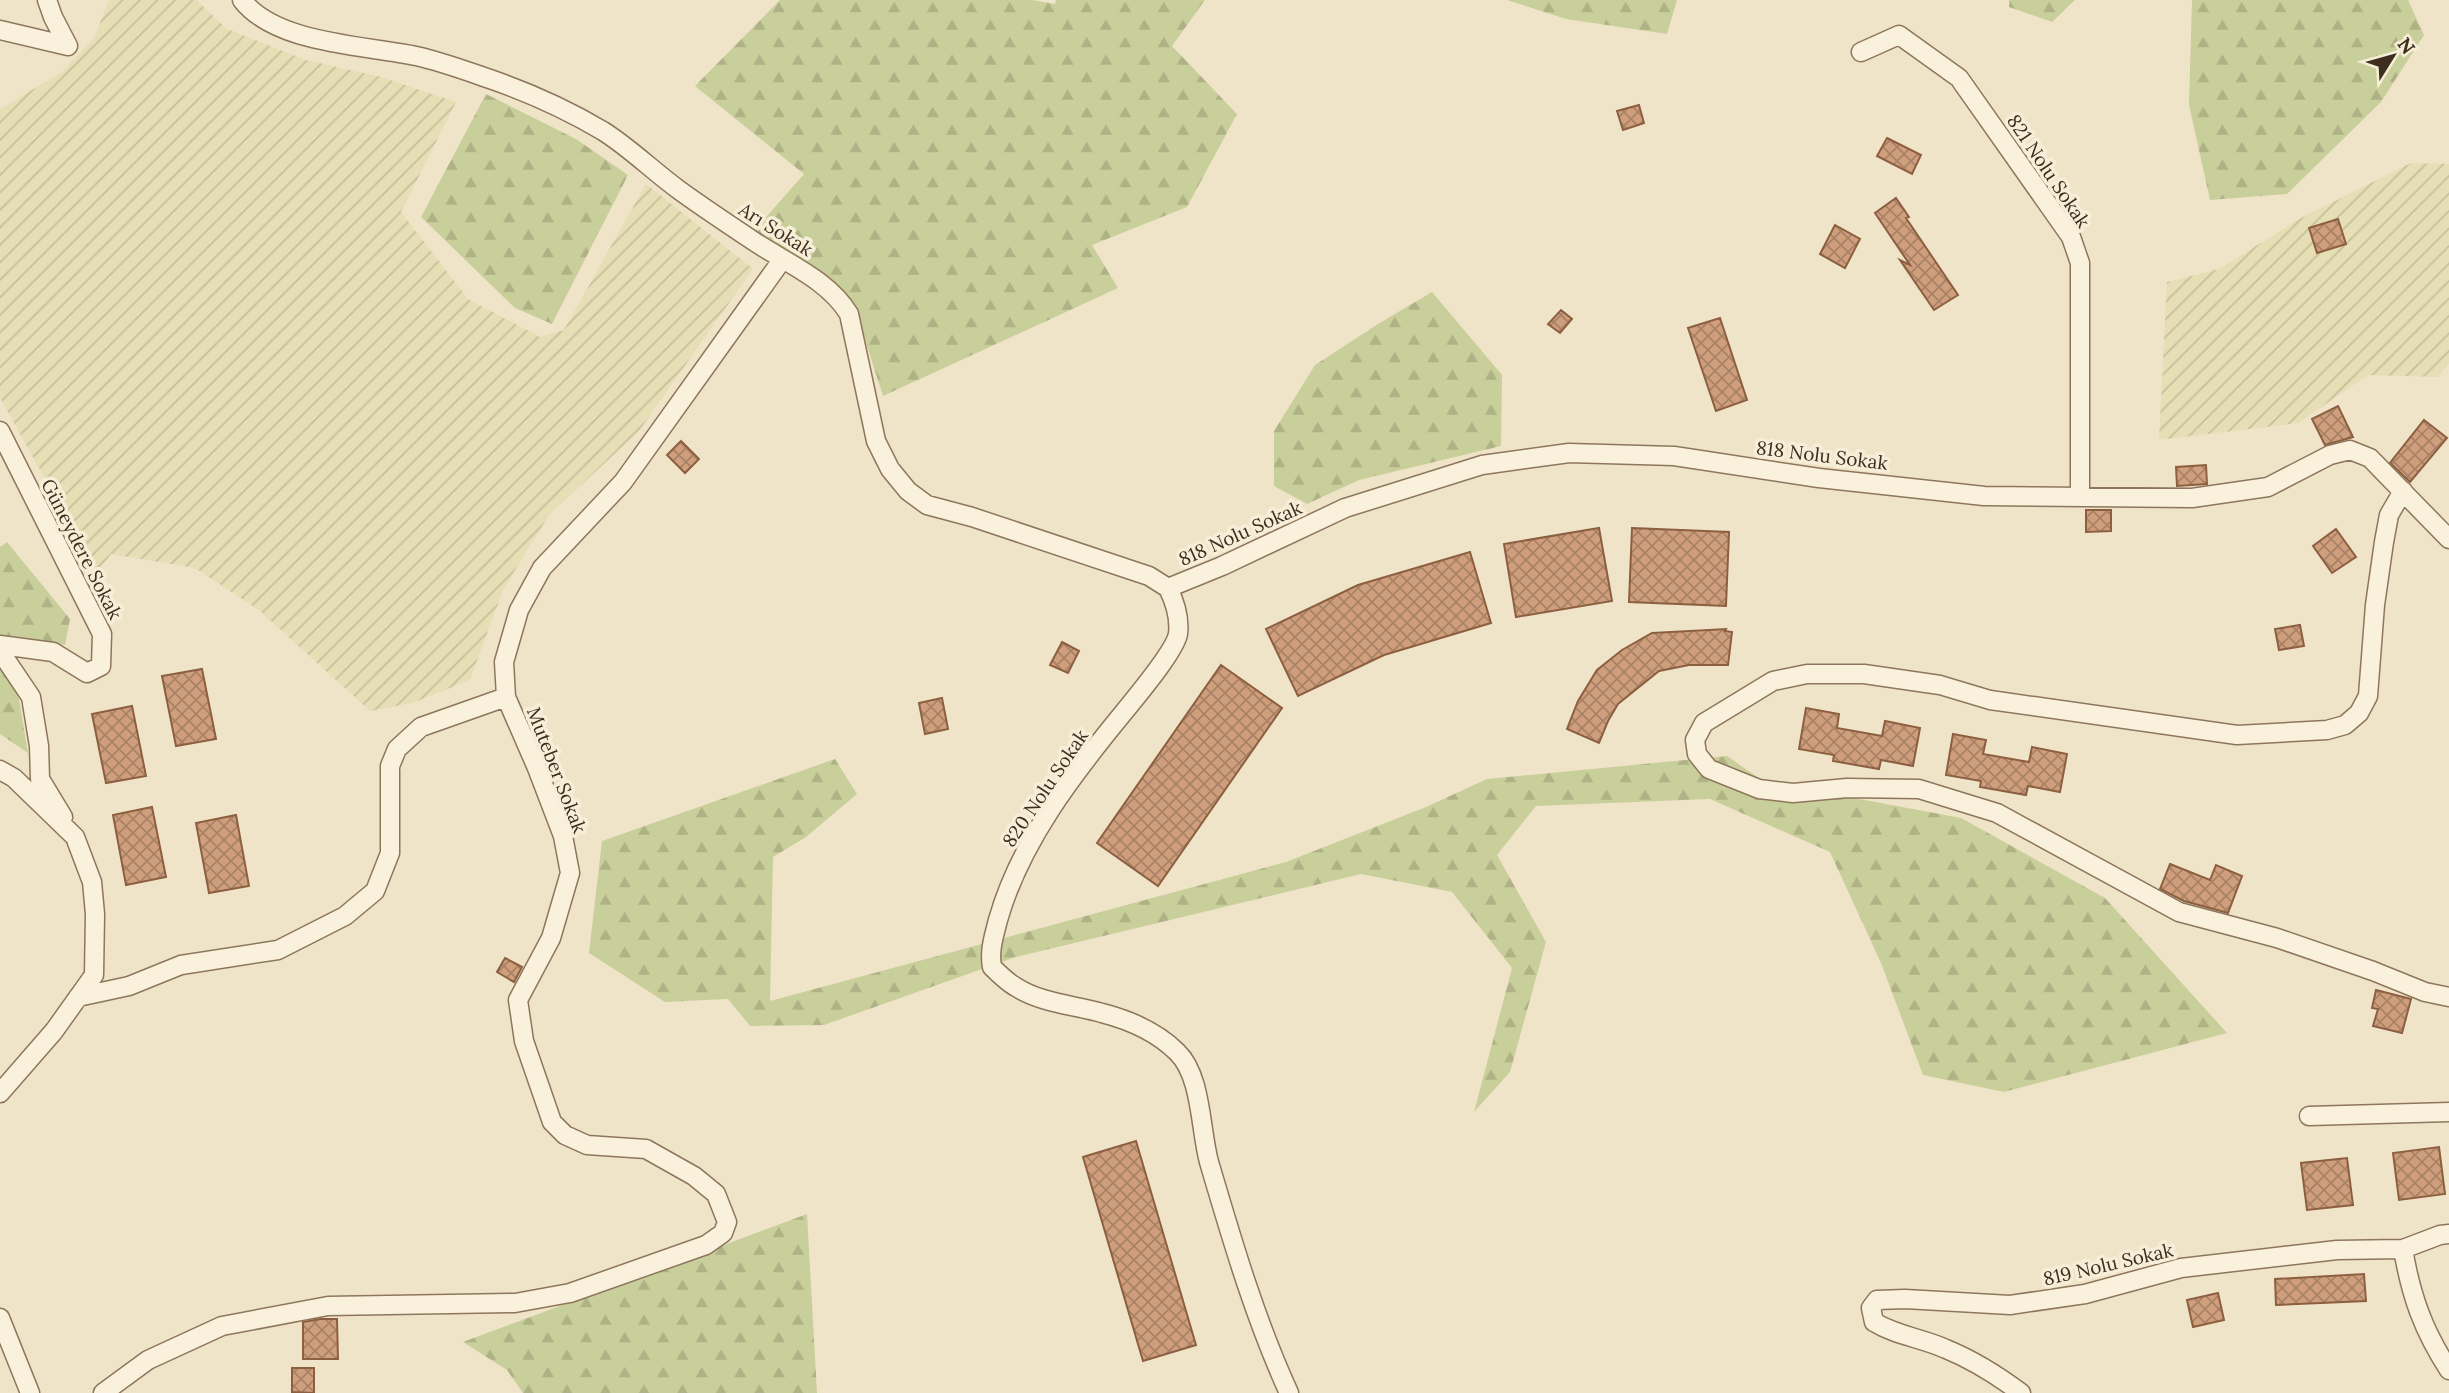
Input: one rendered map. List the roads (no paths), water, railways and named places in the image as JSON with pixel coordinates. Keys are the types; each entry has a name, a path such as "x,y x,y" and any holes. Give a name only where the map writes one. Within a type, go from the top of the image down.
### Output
{"street":[{"path":"0,30 68,46 52,17 47,0"},
{"name":"Arı Sokak","path":"246,3 269,22 299,33 335,43 416,56 540,97 604,132 678,190 822,284 840,299 849,314 876,441 890,469 908,491 928,505 1149,576 1168,588"},
{"name":"821 Nolu Sokak","path":"1861,52 1899,35 1959,78 2071,237 2080,263 2080,496"},
{"name":"Muteber Sokak","path":"103,1393 148,1360 222,1326 328,1306 515,1303 570,1293 706,1245 723,1233 727,1222 716,1194 694,1176 646,1149 587,1145 565,1135 552,1122 524,1041 518,1000 551,938 569,873 563,836 506,697 504,662 519,610 542,568 623,482 782,260"},
{"name":"Güneydere Sokak","path":"0,432 102,634 102,666 87,673 53,652 0,645"},
{"name":"818 Nolu Sokak","path":"1168,588 1222,566 1345,508 1482,466 1569,453 1674,456 1819,478 1984,496 2192,498 2268,487 2330,455 2350,450 2370,458 2449,539"},
{"path":"2403,491 2389,515 2384,542 2375,605 2368,696 2359,713 2345,725 2315,731 2237,735 1990,700 1940,685 1864,674 1807,674 1773,681 1704,723 1695,740 1697,754 1709,769 1759,789 1793,793 1847,788 1919,789 1997,813 2179,912 2277,938 2425,992 2449,997"},
{"name":"820 Nolu Sokak","path":"1168,588 1175,603 1178,636 1152,678 1092,751 1044,820 1015,871 989,954 992,967 1017,989 1056,1002 1104,1013 1153,1032 1179,1053 1192,1074 1208,1158 1252,1300 1274,1361 1289,1393"},
{"path":"0,651 31,697 39,746 40,779 75,837 92,882 94,915 94,975 54,1031 0,1093"},
{"path":"78,997 129,986 181,965 278,950 345,916 375,891 390,853 390,766 397,749 421,727 506,697"},
{"path":"0,770 13,778 75,837"},
{"path":"2309,1116 2449,1112"},
{"name":"819 Nolu Sokak","path":"2021,1393 1992,1371 1944,1348 1891,1332 1874,1322 1871,1308 1877,1300 1905,1299 2010,1305 2085,1294 2181,1268 2337,1250 2403,1249 2449,1234"},
{"path":"2403,1249 2408,1283 2429,1338 2449,1370"},
{"path":"0,1318 30,1393"}]}
